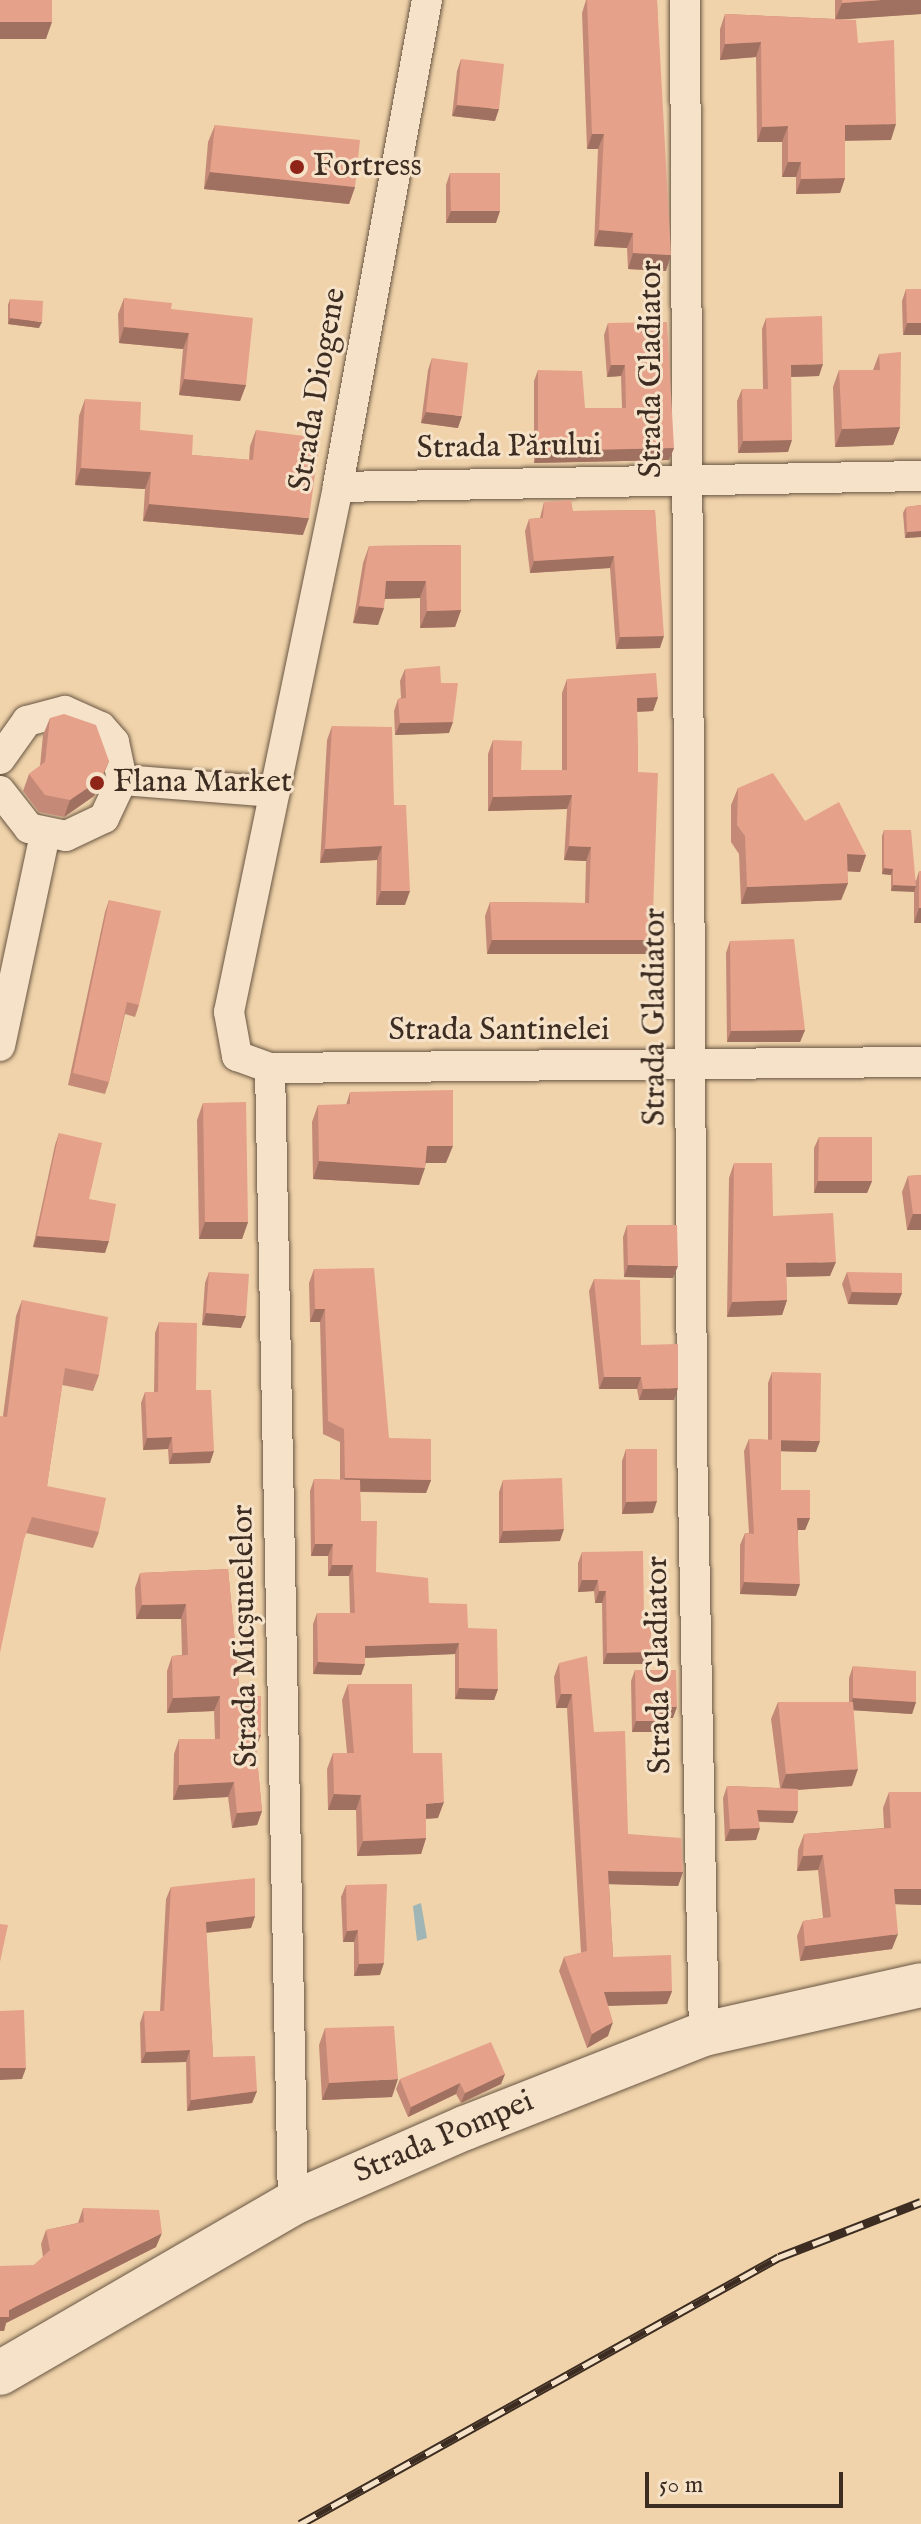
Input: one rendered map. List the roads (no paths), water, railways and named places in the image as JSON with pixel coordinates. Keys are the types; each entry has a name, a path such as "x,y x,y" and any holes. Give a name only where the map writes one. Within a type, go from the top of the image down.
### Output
{"main road":[{"name":"Strada Pompei","path":"0,2373 293,2203 704,2034 921,1985"}],"street":[{"name":"Strada Diogene","path":"270,1068 237,1056 229,1012 338,487 427,0"},
{"name":"Strada Gladiator","path":"685,0 704,2034"},
{"name":"Strada Părului","path":"338,487 921,476"},
{"path":"0,759 27,721 65,711 93,722 114,742 122,780 116,800 87,830 45,835 15,817 0,791"},
{"path":"122,780 275,792"},
{"path":"0,1046 45,835"},
{"name":"Strada Santinelei","path":"270,1068 921,1062"},
{"name":"Strada Micșunelelor","path":"270,1068 293,2203"}],"railway":[{"path":"300,2524 779,2257 921,2202"}],"place":[{"name":"Fortress","path":"297,167"},
{"name":"Flana Market","path":"97,783"}]}
